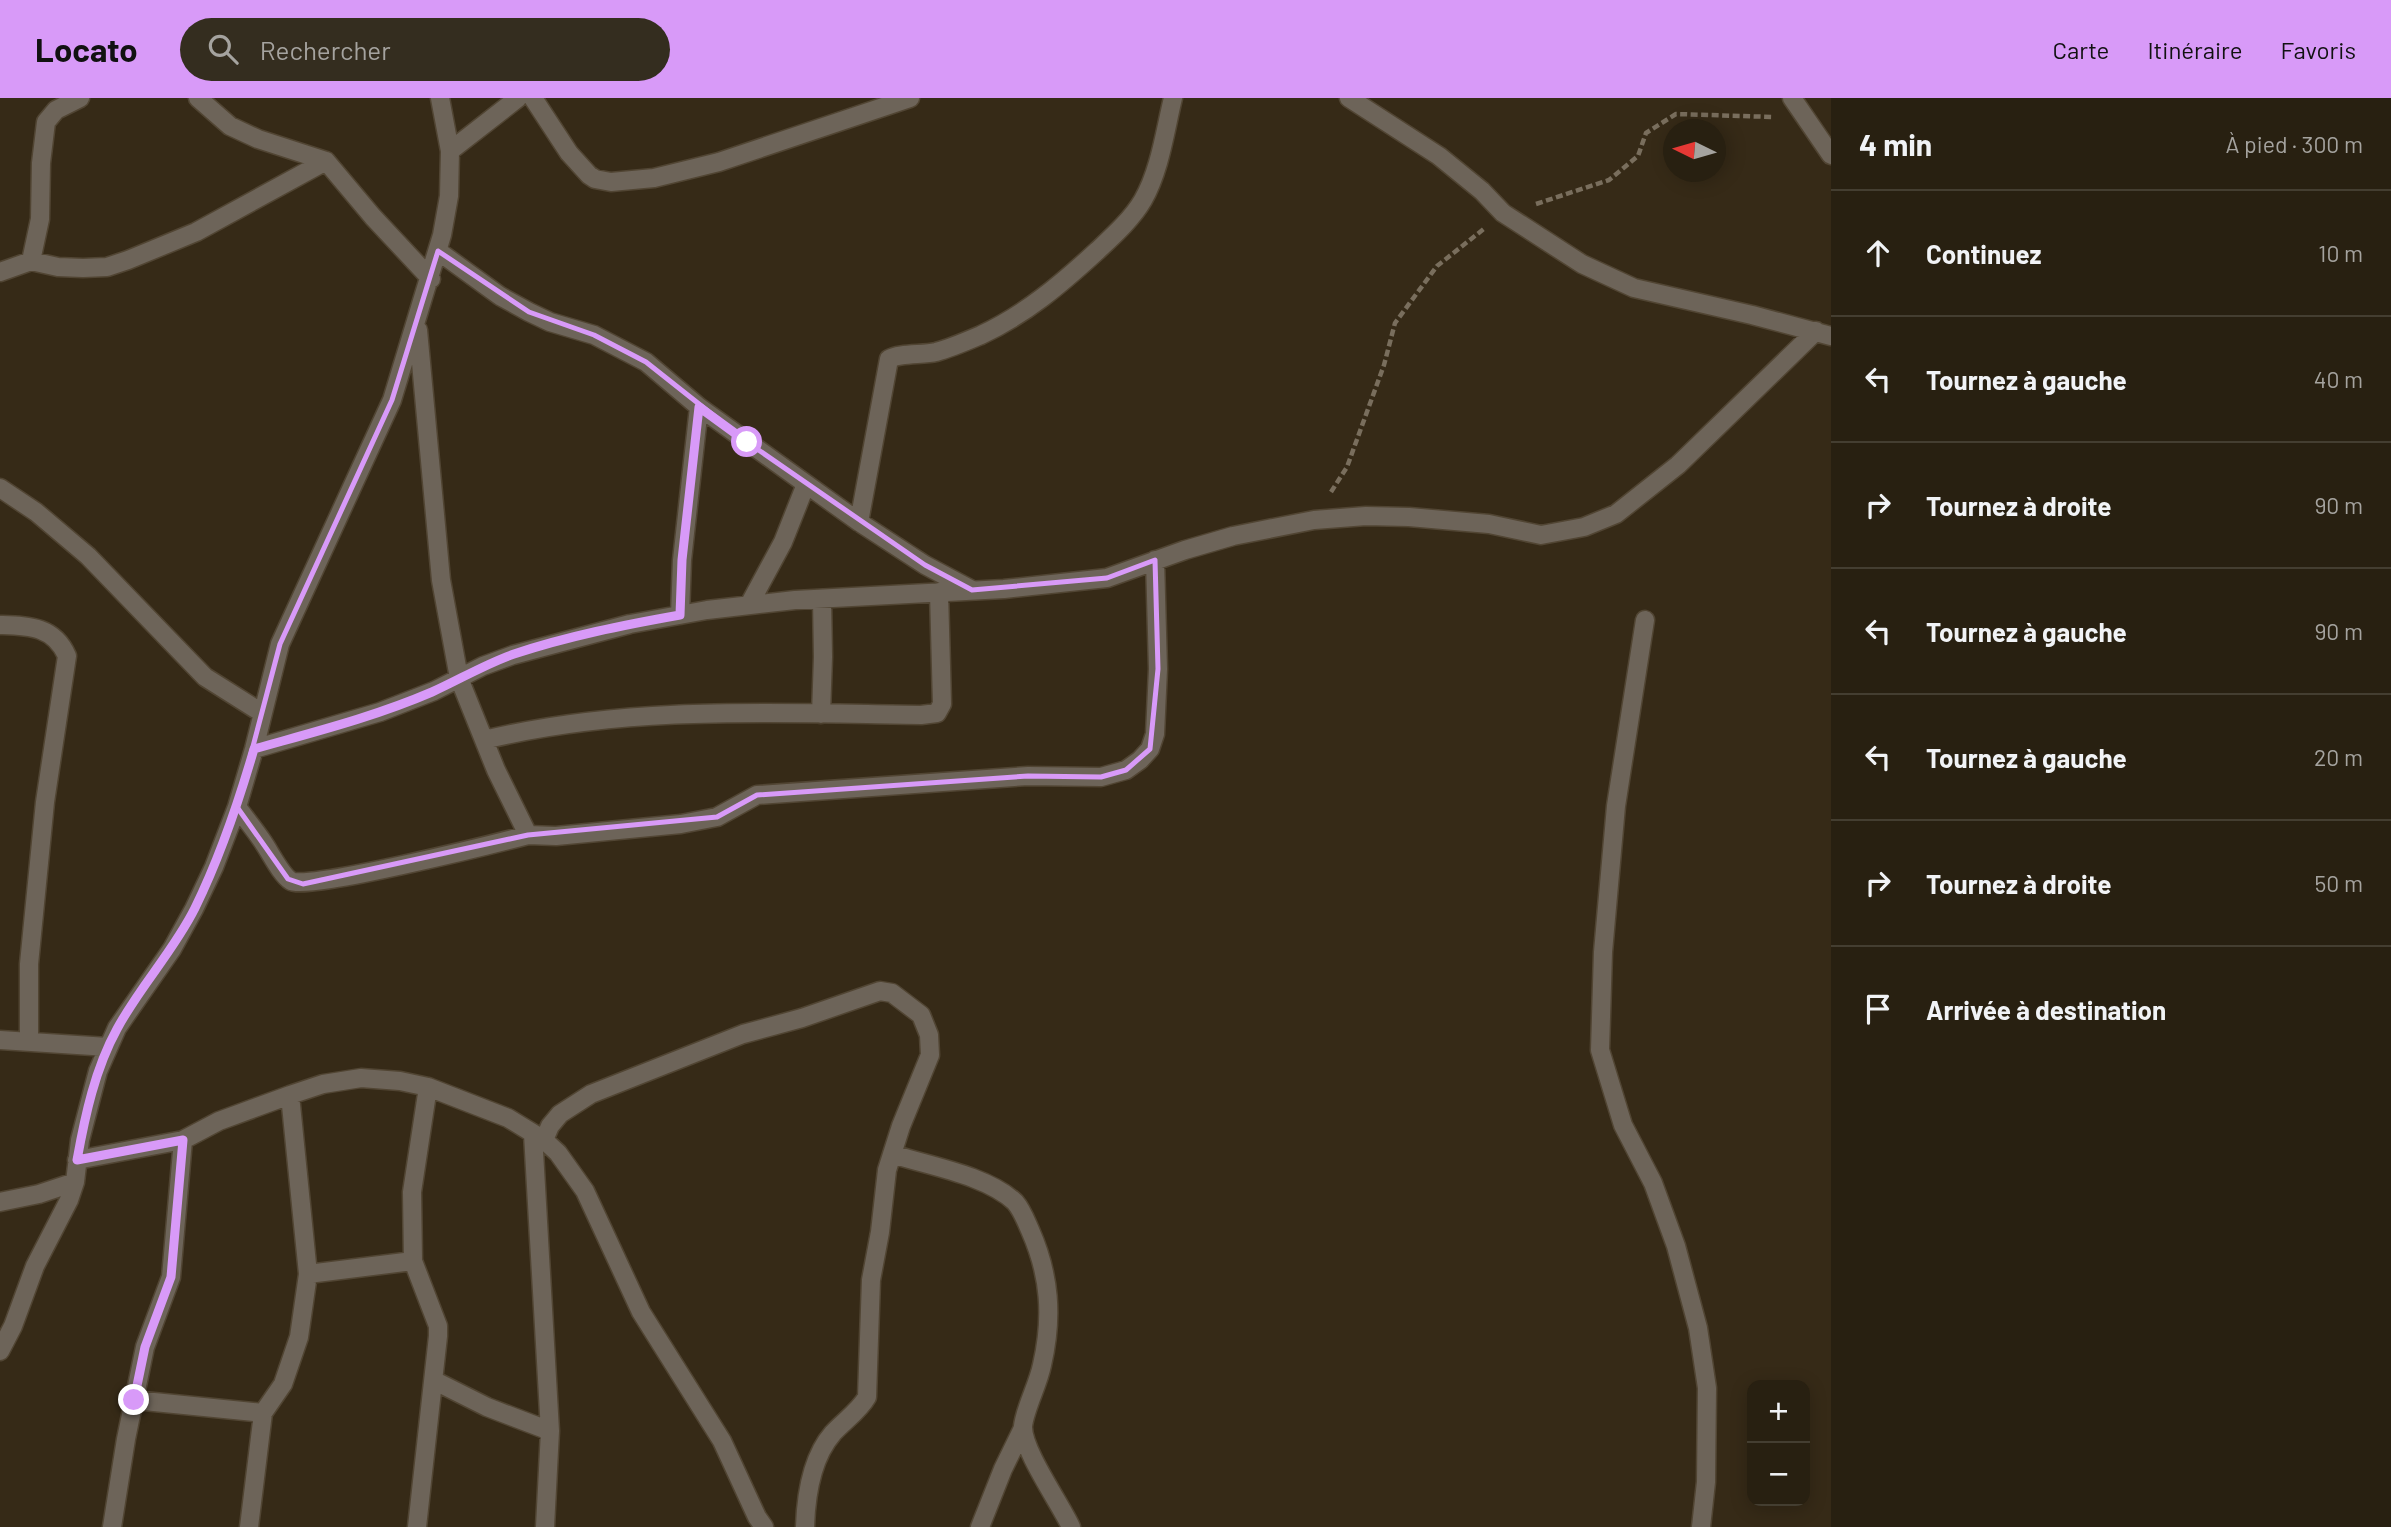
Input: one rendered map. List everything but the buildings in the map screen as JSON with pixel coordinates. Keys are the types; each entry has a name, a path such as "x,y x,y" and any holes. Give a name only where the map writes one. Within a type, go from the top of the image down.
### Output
{"street":[{"path":"31,261 40,219 41,163 46,122 56,110 79,98"},
{"path":"198,98 230,126 258,139 326,161 373,218 431,278"},
{"path":"0,1351 13,1326 27,1283 59,1224 75,1182 77,1160 98,1071 117,1028 172,949 194,909 237,807 280,644 392,400 431,278 449,196 450,151 440,98"},
{"path":"450,151 519,98"},
{"path":"533,98 569,153 589,175 611,182 654,178 719,162 910,98"},
{"path":"859,523 889,359 894,356 914,356 937,351 980,335 1015,317 1043,299 1113,236 1135,211 1147,191 1173,98"},
{"path":"1349,98 1439,156 1482,191 1503,213 1582,264 1634,288 1823,334"},
{"path":"1792,98 1831,155"},
{"path":"0,272 31,261 58,267 83,268 107,267 128,260 196,232 326,161"},
{"path":"438,251 500,296 528,312 594,335 646,362 699,407 859,523 925,565 972,590"},
{"path":"417,320 438,553 459,678 496,770 528,835"},
{"path":"254,749 380,712 434,691 513,654 630,624 680,615 750,605 1039,586 1107,578 1155,560 1255,530 1314,520 1366,516 1409,517 1489,524 1541,535 1592,524 1616,514 1678,465 1823,334"},
{"path":"680,615 684,546 699,407"},
{"path":"750,605 783,542 806,484"},
{"path":"0,488 36,512 88,556 205,677 262,713"},
{"path":"237,807 288,879 295,883 396,866 528,835 556,836 681,824 717,817 757,795 1017,777 1101,777 1126,770 1140,760 1150,749 1155,734 1158,670 1155,560"},
{"path":"484,740 554,725 705,712 922,715 940,711 939,592"},
{"path":"821,714 824,657 822,599"},
{"path":"1645,620 1615,817 1603,952 1600,1049 1623,1125 1653,1183 1676,1246 1699,1328 1707,1388 1706,1482 1701,1527"},
{"path":"0,625 29,625 45,631 56,639 67,656 45,802 29,964 29,1041"},
{"path":"545,1527 550,1430 538,1137 560,1114 590,1094 743,1034 802,1018 880,991 892,993 921,1015 930,1045 927,1066 892,1154 871,1280 867,1397 823,1445 812,1478 805,1527"},
{"path":"0,1040 108,1047"},
{"path":"77,1160 183,1140 219,1121 290,1095 323,1084 361,1078 400,1081 428,1087 508,1118 538,1137 569,1166 585,1191 641,1312 722,1441 764,1527"},
{"path":"417,1527 427,1428 435,1381 438,1325 413,1261 412,1192 428,1087"},
{"path":"249,1527 263,1413 283,1384 299,1337 308,1274 290,1095"},
{"path":"112,1527 145,1347 171,1277 183,1140"},
{"path":"892,1154 958,1174 1014,1202 1042,1259 1049,1291 1042,1366 1023,1428 980,1527"},
{"path":"0,1202 39,1194 75,1182"},
{"path":"308,1274 413,1261"},
{"path":"435,1381 487,1406 550,1430"},
{"path":"134,1400 263,1413"},
{"path":"1023,1428 1036,1463 1071,1527"}],"highlighted area":[{"path":"438,251 529,312 594,335 646,362 747,442 925,565 972,590 1107,578 1155,560 1158,669 1150,749 1126,770 1101,777 1028,776 757,795 717,817 528,835 303,884 288,879 237,807 280,644 392,400"}],"route":[{"path":"134,1400 145,1347 171,1277 183,1140 77,1160 80,1140 98,1071 117,1028 172,949 194,909 226,838 254,749 380,712 434,691 513,654 590,633 680,615 682,560 699,407 747,442"}]}
